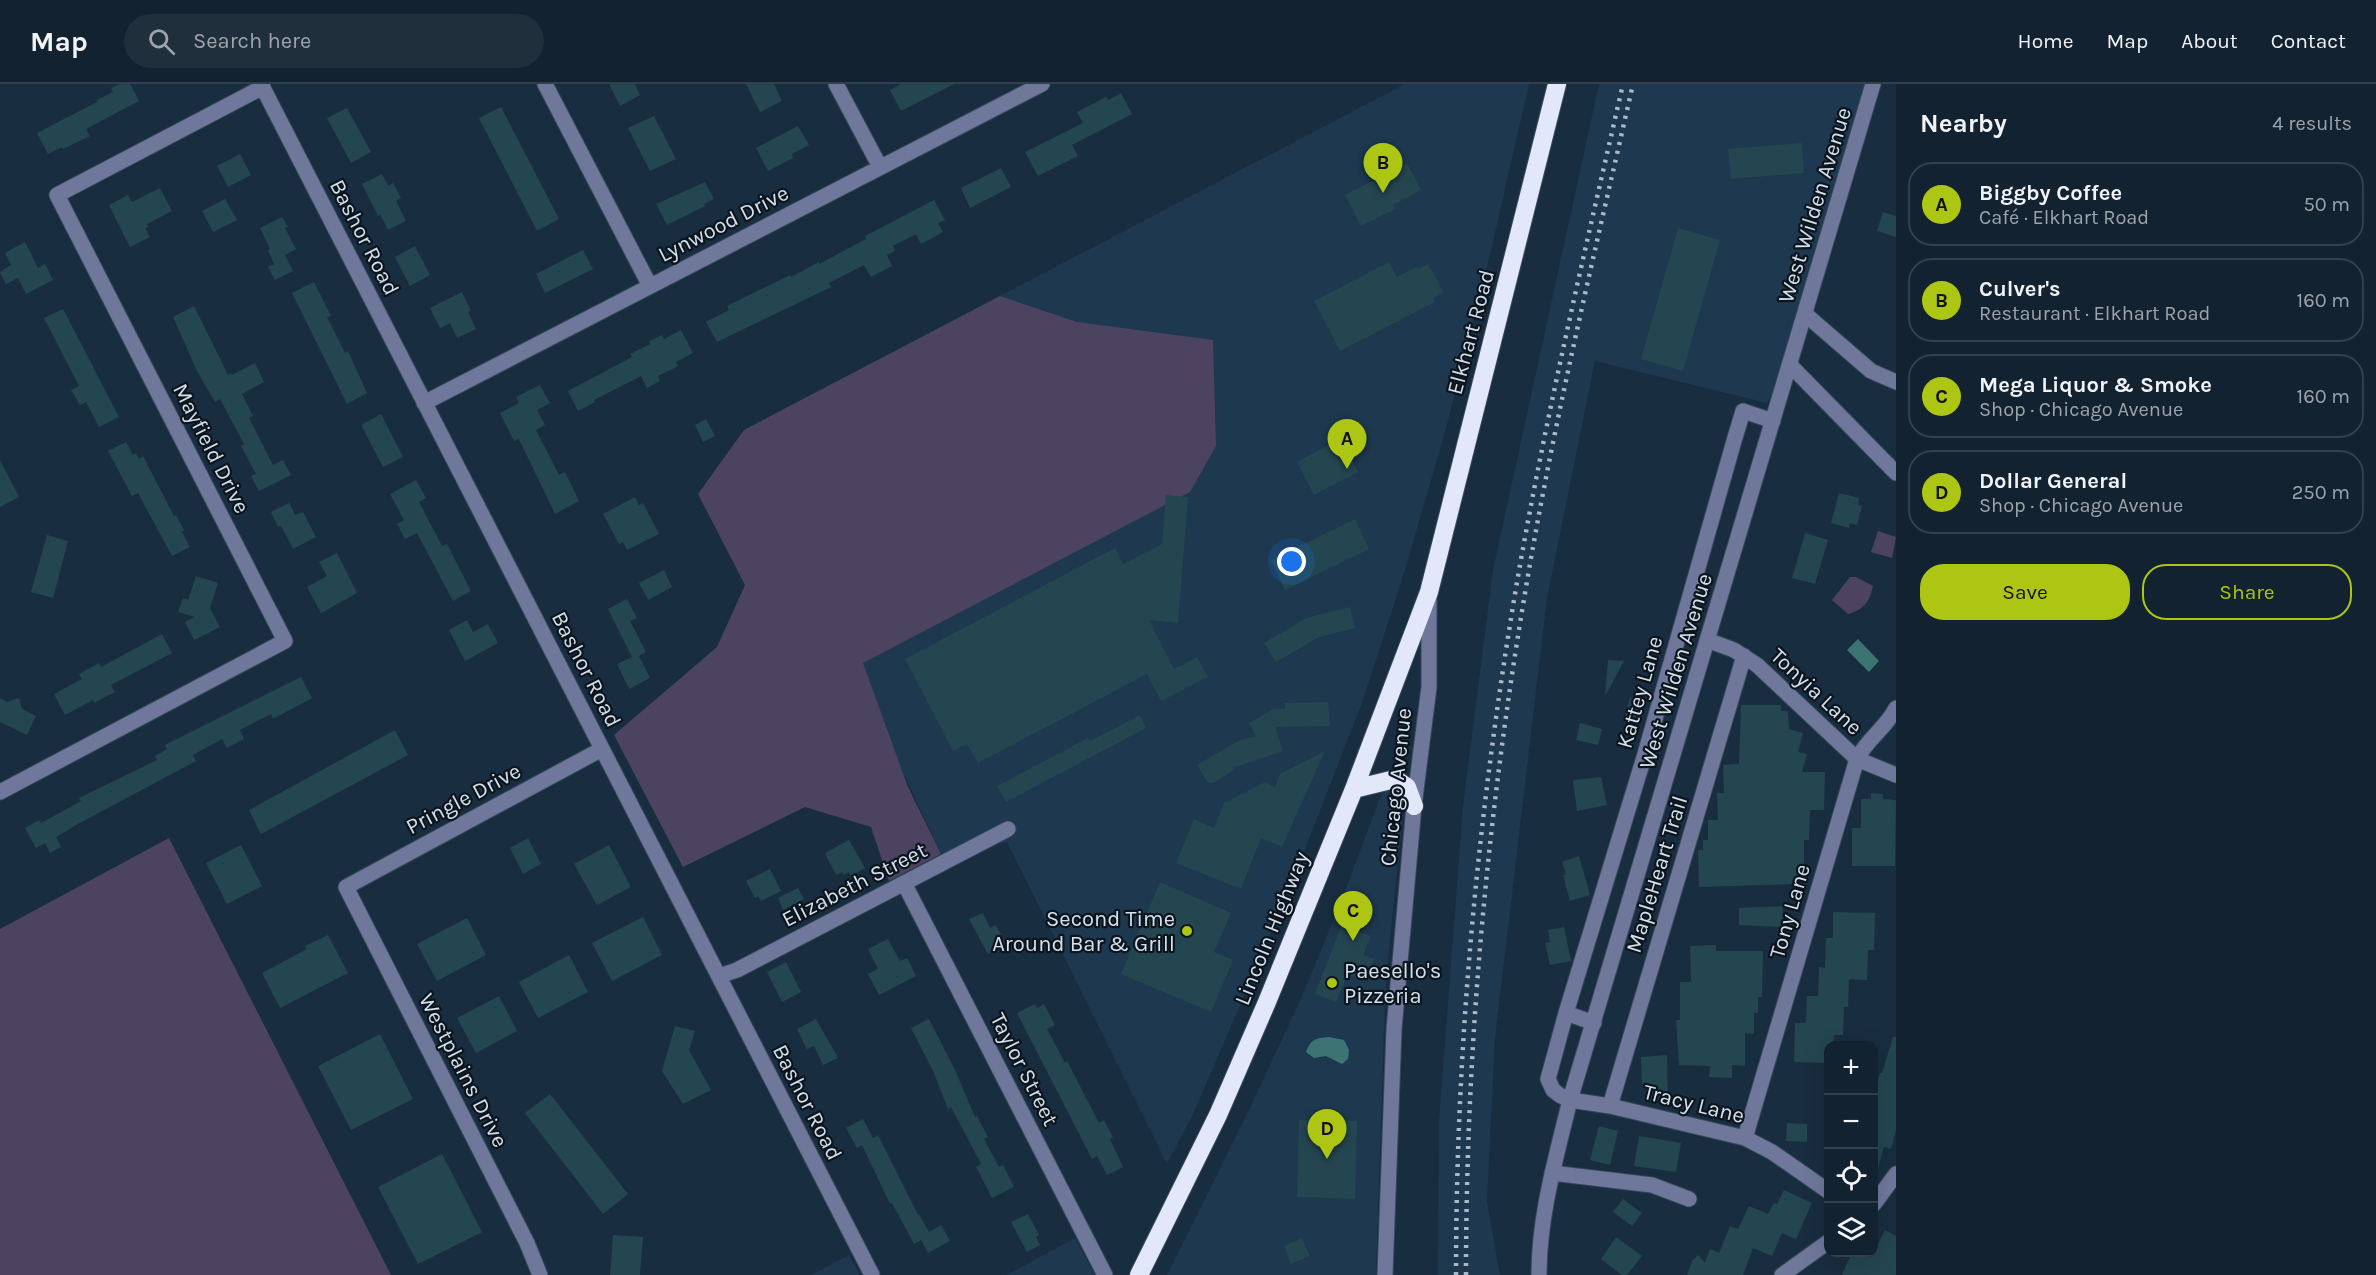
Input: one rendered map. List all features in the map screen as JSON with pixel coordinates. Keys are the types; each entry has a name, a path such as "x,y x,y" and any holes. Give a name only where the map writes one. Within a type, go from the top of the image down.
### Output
{"highway":[{"name":"Elkhart Road","path":"1429,592 1508,286 1557,84"},
{"name":"Lincoln Highway","path":"1139,1275 1218,1115 1267,1002 1354,789 1429,592"},
{"path":"1354,789 1395,779 1407,787 1414,806"}],"street":[{"path":"545,84 650,286"},
{"path":"836,84 880,167"},
{"name":"Lynwood Drive","path":"424,403 1042,84"},
{"name":"West Wilden Avenue","path":"1539,1275 1542,1221 1570,1100 1873,84"},
{"name":"Bashor Road","path":"262,86 872,1275"},
{"name":"Mayfield Drive","path":"0,792 285,641 57,195 262,86"},
{"path":"1805,314 1871,371 1896,382"},
{"path":"1790,365 1896,473"},
{"name":"Kattey Lane","path":"1570,1100 1553,1090 1548,1079 1743,411 1773,421"},
{"name":"Chicago Avenue","path":"1384,1275 1394,1029 1414,806 1429,687 1429,592"},
{"name":"Tonyia Lane","path":"1707,640 1744,656 1770,675 1857,759 1866,765 1896,775"},
{"name":"MapleHeart Trail","path":"1610,1106 1744,656"},
{"path":"1658,708 1685,716"},
{"name":"Tony Lane","path":"1745,1138 1857,759 1863,746 1888,722 1896,708"},
{"name":"Pringle Drive","path":"346,887 602,749"},
{"name":"Elizabeth Street","path":"719,976 737,970 1008,829"},
{"name":"Taylor Street","path":"904,883 1105,1275"},
{"name":"Westplains Drive","path":"346,887 540,1275"},
{"path":"1566,1013 1594,1023"},
{"name":"Tracy Lane","path":"1570,1100 1610,1106 1745,1138 1772,1152 1824,1188"},
{"path":"1552,1173 1652,1185 1689,1199"},
{"path":"1875,1203 1896,1174"},
{"path":"1782,1275 1824,1245"},
{"path":"1533,1275 1539,1257"}],"shaded area":[{"path":"1405,84 1529,84 1489,259 1445,432 1405,570 1362,703 1282,908 1194,1112 1167,1164 1007,842 941,854 744,430"},
{"path":"1599,84 1879,84 1790,365 1767,403 1595,361 1547,598 1495,1038 1487,1202 1500,1275 1438,1275 1439,1121 1463,806 1493,570"},
{"path":"1000,296 1077,322 1213,340 1216,446 1190,492 863,663 908,787 941,854 889,881 871,827 805,807 683,867 614,735 717,647 745,585 698,494 744,430"},
{"path":"1878,531 1896,537 1892,558 1871,552"},
{"path":"1850,577 1856,577 1873,586 1865,604 1848,614 1832,600"},
{"path":"1858,639 1879,661 1869,672 1847,650"},
{"path":"1390,788 1398,789 1404,804 1387,969 1376,1275 1167,1275 1251,1106 1303,994 1381,795"},
{"path":"169,838 391,1275 0,1275 0,929"},
{"path":"1329,1037 1344,1040 1349,1050 1348,1059 1342,1064 1326,1056 1314,1058 1306,1052 1314,1040"},
{"path":"1075,1238 1095,1275 1006,1275"},
{"path":"849,1255 860,1275 811,1275"}],"building":[{"path":"120,84 130,84 139,101 86,129 90,136 48,154 37,133 97,102 113,92 111,88"},
{"path":"609,84 635,84 640,95 620,106"},
{"path":"746,84 774,84 782,101 760,112"},
{"path":"901,84 954,84 901,111 890,90"},
{"path":"1121,93 1132,114 1072,145 1078,156 1038,176 1025,152 1083,123 1077,112 1106,97 1108,100"},
{"path":"501,107 559,219 537,231 479,118"},
{"path":"347,108 371,152 351,163 327,118"},
{"path":"654,116 676,159 650,171 628,128"},
{"path":"798,126 809,145 792,154 793,158 768,171 756,148"},
{"path":"1802,143 1804,173 1731,179 1728,149"},
{"path":"240,154 251,175 228,187 217,166"},
{"path":"1407,163 1421,190 1393,205 1395,209 1361,226 1345,195"},
{"path":"1001,168 1011,187 970,208 961,188"},
{"path":"382,174 388,186 393,183 401,198 396,201 406,221 388,230 380,214 378,216 362,184"},
{"path":"705,182 714,199 667,225 656,204"},
{"path":"160,188 172,211 147,224 148,227 145,228 150,237 130,247 109,205 128,195 132,202"},
{"path":"225,199 237,220 213,232 202,211"},
{"path":"934,200 945,220 938,223 943,232 921,244 916,234 893,246 895,251 887,255 892,266 871,277 864,265 829,283 831,287 717,342 706,322 729,310 727,306 790,275 791,277 819,262 819,264 866,239 865,236"},
{"path":"1883,212 1896,216 1896,237 1877,231"},
{"path":"282,217 296,249 285,255 293,271 275,280 268,267 274,264 268,250 270,249 260,228"},
{"path":"1678,228 1720,240 1683,371 1641,359"},
{"path":"25,242 38,268 45,264 53,280 26,294 18,278 6,284 0,272 11,265 5,253"},
{"path":"415,246 430,275 410,286 395,257"},
{"path":"583,250 593,269 545,293 536,274"},
{"path":"1389,262 1397,277 1416,267 1418,269 1428,264 1444,293 1433,298 1435,302 1340,351 1314,301"},
{"path":"314,282 331,316 327,317 345,353 348,351 367,393 347,404 292,293"},
{"path":"462,292 476,329 457,338 450,323 440,328 430,308"},
{"path":"194,306 228,375 255,363 264,382 242,394 253,416 249,418 273,465 283,460 291,475 259,491 251,476 256,474 241,446 244,444 220,399 215,402 197,371 173,317"},
{"path":"63,309 119,417 99,427 86,402 80,405 71,390 79,386 44,318"},
{"path":"681,330 693,353 676,362 678,366 658,376 660,381 647,388 641,376 594,400 595,402 578,411 568,391 632,357 630,354 650,344 649,341 662,335 664,339"},
{"path":"540,385 550,403 537,410 545,425 536,430 559,475 565,472 579,501 555,514 519,439 514,441 500,413 519,403 516,397"},
{"path":"381,414 403,457 383,467 361,425"},
{"path":"706,419 715,436 703,442 695,425"},
{"path":"1340,439 1358,472 1314,495 1297,462"},
{"path":"126,442 133,455 136,453 139,459 143,456 174,516 176,515 184,530 182,532 190,547 172,556 138,493 132,496 108,451"},
{"path":"0,460 19,497 0,507"},
{"path":"416,480 426,498 419,502 442,546 447,544 471,591 453,601 417,533 405,539 397,524 404,520 390,494"},
{"path":"1839,493 1859,498 1858,505 1862,506 1857,525 1850,523 1849,528 1831,523"},
{"path":"1166,495 1188,497 1178,623 1149,620 1174,669 1197,657 1208,677 1161,701 1147,674 978,763 967,744 953,751 905,659 1115,548 1123,564 1162,544"},
{"path":"635,497 639,505 643,503 659,534 627,550 623,542 619,544 603,514"},
{"path":"289,503 295,515 303,512 316,537 293,549 271,512"},
{"path":"1355,519 1369,549 1285,590 1271,560"},
{"path":"1805,533 1828,540 1815,584 1792,578"},
{"path":"47,535 68,541 53,598 31,592"},
{"path":"337,553 357,593 321,613 307,587 327,576 319,562"},
{"path":"664,570 672,587 648,600 639,583"},
{"path":"196,576 218,583 210,608 220,627 194,640 185,622 195,617 178,612 183,598 188,600"},
{"path":"627,599 637,618 630,621 646,652 639,656 650,678 629,689 617,664 632,657 608,609"},
{"path":"1350,607 1355,628 1319,637 1276,662 1264,643 1306,618"},
{"path":"467,620 473,632 488,624 498,643 465,661 449,630"},
{"path":"162,634 172,653 111,685 115,692 94,703 93,700 65,715 54,694 82,679 79,674 99,663 101,667"},
{"path":"1608,660 1624,661 1605,696"},
{"path":"301,677 312,698 273,719 271,714 240,730 244,739 227,748 222,739 193,755 196,761 56,837 61,847 50,853 45,843 36,848 25,828 39,820 41,823 81,801 79,798 157,760 155,756 167,749 165,745"},
{"path":"0,698 7,702 19,698 22,709 36,716 27,735 0,722"},
{"path":"1630,698 1642,702 1636,724 1624,720"},
{"path":"1328,702 1330,726 1275,727 1283,751 1233,768 1236,769 1213,783 1208,783 1197,765 1238,741 1256,736 1249,723 1274,709 1285,709 1285,703"},
{"path":"1741,705 1781,705 1781,711 1788,711 1789,729 1803,733 1798,752 1807,754 1802,772 1825,772 1824,810 1810,810 1809,840 1804,840 1804,865 1797,865 1797,884 1699,887 1698,850 1703,850 1703,840 1708,840 1708,820 1718,820 1717,793 1724,793 1723,765 1739,764"},
{"path":"1140,715 1146,728 1006,802 997,786 1088,738 1090,741"},
{"path":"1580,723 1602,729 1598,745 1576,740"},
{"path":"395,730 408,755 261,834 249,810"},
{"path":"1325,751 1282,847 1261,838 1241,889 1176,863 1194,819 1214,828 1224,803 1265,782 1275,787 1280,774"},
{"path":"1601,777 1607,805 1577,811 1573,780"},
{"path":"1871,793 1883,794 1883,799 1896,800 1895,866 1852,866 1852,828 1861,828 1861,799 1871,799"},
{"path":"528,838 541,864 523,874 510,848"},
{"path":"849,840 865,868 851,876 849,872 836,875 825,853"},
{"path":"241,845 262,886 227,904 206,863"},
{"path":"609,845 631,887 597,905 574,864"},
{"path":"1579,856 1590,895 1570,901 1562,862"},
{"path":"770,869 781,891 761,901 758,896 755,898 746,881"},
{"path":"1160,882 1231,913 1214,952 1233,960 1211,1012 1121,974"},
{"path":"798,888 804,899 783,910 778,898"},
{"path":"1783,906 1782,927 1739,925 1739,908"},
{"path":"1833,912 1875,913 1874,950 1868,950 1867,980 1849,979 1848,1007 1844,1007 1843,1035 1834,1035 1833,1041 1824,1041 1824,1063 1794,1062 1795,1023 1806,1023 1807,996 1818,996 1819,967 1825,968 1826,938 1833,938"},
{"path":"983,913 990,928 996,925 1006,945 988,954 969,919"},
{"path":"643,917 662,955 612,981 592,943"},
{"path":"467,918 486,955 437,981 417,944"},
{"path":"1342,924 1371,936 1363,955 1374,959 1365,981 1348,974 1336,1002 1315,994"},
{"path":"1564,927 1571,961 1550,965 1545,943 1550,942 1548,930"},
{"path":"328,935 348,973 280,1008 262,973 307,949 305,946"},
{"path":"888,939 900,961 907,958 916,976 879,995 868,974 878,969 868,949"},
{"path":"1716,945 1716,951 1763,951 1762,997 1758,997 1758,1013 1754,1013 1754,1034 1745,1033 1745,1066 1732,1065 1732,1078 1709,1077 1710,1066 1679,1065 1676,1020 1680,1020 1680,982 1691,982 1690,946"},
{"path":"569,955 588,992 538,1018 519,982"},
{"path":"786,962 801,992 782,1002 767,972"},
{"path":"499,996 517,1031 476,1053 457,1018"},
{"path":"1035,1004 1037,1008 1044,1004 1055,1025 1047,1029 1065,1063 1067,1061 1099,1123 1104,1120 1113,1138 1110,1139 1123,1167 1107,1175 1097,1156 1092,1159 1017,1013"},
{"path":"816,1019 838,1058 823,1065 814,1046 807,1049 797,1029"},
{"path":"929,1019 955,1070 975,1117 977,1116 988,1137 984,1139 999,1167 1003,1165 1014,1187 992,1198 976,1167 981,1164 951,1107 948,1109 934,1073 911,1028"},
{"path":"675,1026 695,1031 689,1050 711,1090 683,1104 662,1071"},
{"path":"380,1034 413,1099 351,1130 318,1066"},
{"path":"1893,1037 1896,1037 1896,1130 1891,1149 1884,1147 1878,1168 1878,1079"},
{"path":"1667,1055 1668,1100 1644,1101 1647,1085 1642,1084 1641,1057"},
{"path":"550,1094 628,1194 603,1214 525,1113"},
{"path":"863,1119 873,1138 878,1135 918,1215 929,1232 941,1225 950,1241 928,1253 921,1240 914,1244 892,1203 890,1204 862,1145 857,1148 846,1128"},
{"path":"1299,1120 1357,1121 1355,1199 1297,1197"},
{"path":"1787,1123 1807,1124 1807,1142 1786,1141"},
{"path":"1599,1126 1618,1131 1610,1165 1590,1160"},
{"path":"1639,1136 1681,1143 1676,1172 1634,1166"},
{"path":"442,1154 482,1232 418,1264 378,1187"},
{"path":"1784,1190 1812,1203 1796,1239 1782,1233 1772,1256 1753,1248 1743,1275 1687,1275 1692,1261 1698,1255 1705,1263 1710,1249 1719,1253 1730,1226 1738,1229 1749,1206 1768,1214 1774,1203 1777,1204"},
{"path":"1623,1199 1642,1213 1632,1226 1613,1212"},
{"path":"1028,1214 1039,1235 1036,1237 1040,1245 1027,1252 1011,1222"},
{"path":"1885,1230 1896,1236 1896,1275 1842,1275 1850,1257 1878,1257 1878,1244"},
{"path":"613,1235 643,1237 640,1275 610,1275"},
{"path":"1616,1237 1642,1256 1627,1275 1622,1275 1601,1259"},
{"path":"1302,1238 1310,1256 1291,1264 1284,1246"}],"railway":[{"path":"1456,1275 1457,1190 1465,1021 1471,936 1489,768 1525,535 1565,341 1623,84"},
{"path":"1466,1275 1470,1096 1475,1007 1492,829 1515,652 1553,443 1633,84"}],"place":[{"name":"Culver's","path":"1383,193"},
{"name":"Biggby Coffee","path":"1347,469"},
{"name":"Second Time Around Bar & Grill","path":"1187,931"},
{"name":"Mega Liquor & Smoke","path":"1353,941"},
{"name":"Paesello's Pizzeria","path":"1332,983"},
{"name":"Dollar General","path":"1327,1159"}]}
